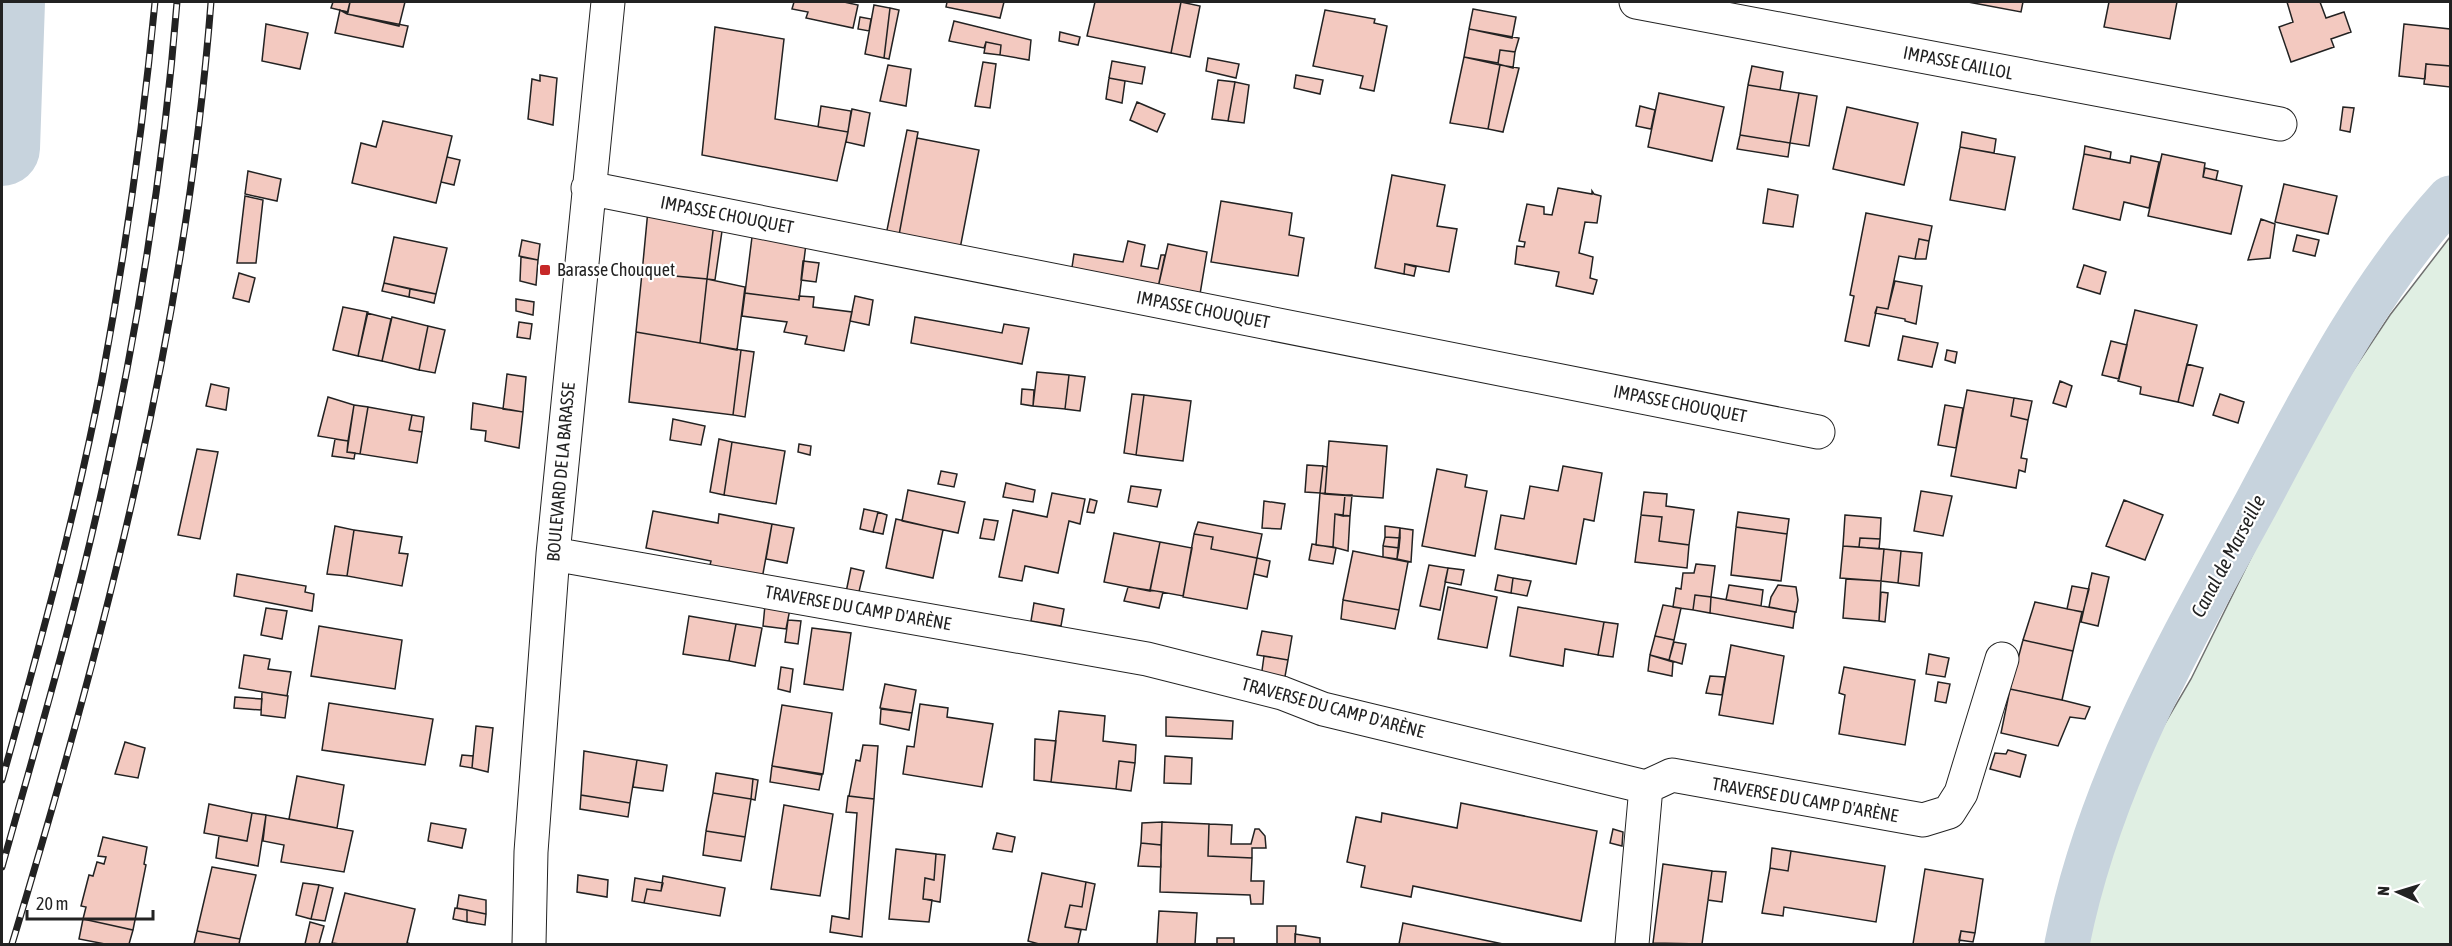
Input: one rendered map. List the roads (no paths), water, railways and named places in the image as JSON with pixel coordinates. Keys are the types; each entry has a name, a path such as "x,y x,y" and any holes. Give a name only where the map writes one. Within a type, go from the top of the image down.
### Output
{"street":[{"name":"BOULEVARD DE LA BARASSE","path":"528,945 531,852 553,554 608,2"},
{"name":"IMPASSE CAILLOL","path":"1636,2 2280,124"},
{"name":"IMPASSE CHOUQUET","path":"588,188 1818,432"},
{"name":"TRAVERSE DU CAMP D'ARÈNE","path":"553,554 1147,659 1282,693 1323,709 1646,788 1672,775 1898,818 1923,820 1949,812 1961,793 2002,659"},
{"path":"1632,945 1646,788"}],"waterway":[{"path":"2,148 7,2"},
{"name":"Canal de Marseille","path":"2067,944 2081,885 2099,827 2120,772 2170,664 2344,345 2393,269 2450,198"}],"railway":[{"path":"2,780 69,530 92,430 133,191 155,2"},
{"path":"2,867 67,632 115,429 138,308 157,186 177,2"},
{"path":"12,944 47,828 110,595 162,361 183,242 199,123 211,2"}],"place":[{"name":"Barasse Chouquet","path":"545,270"}]}
